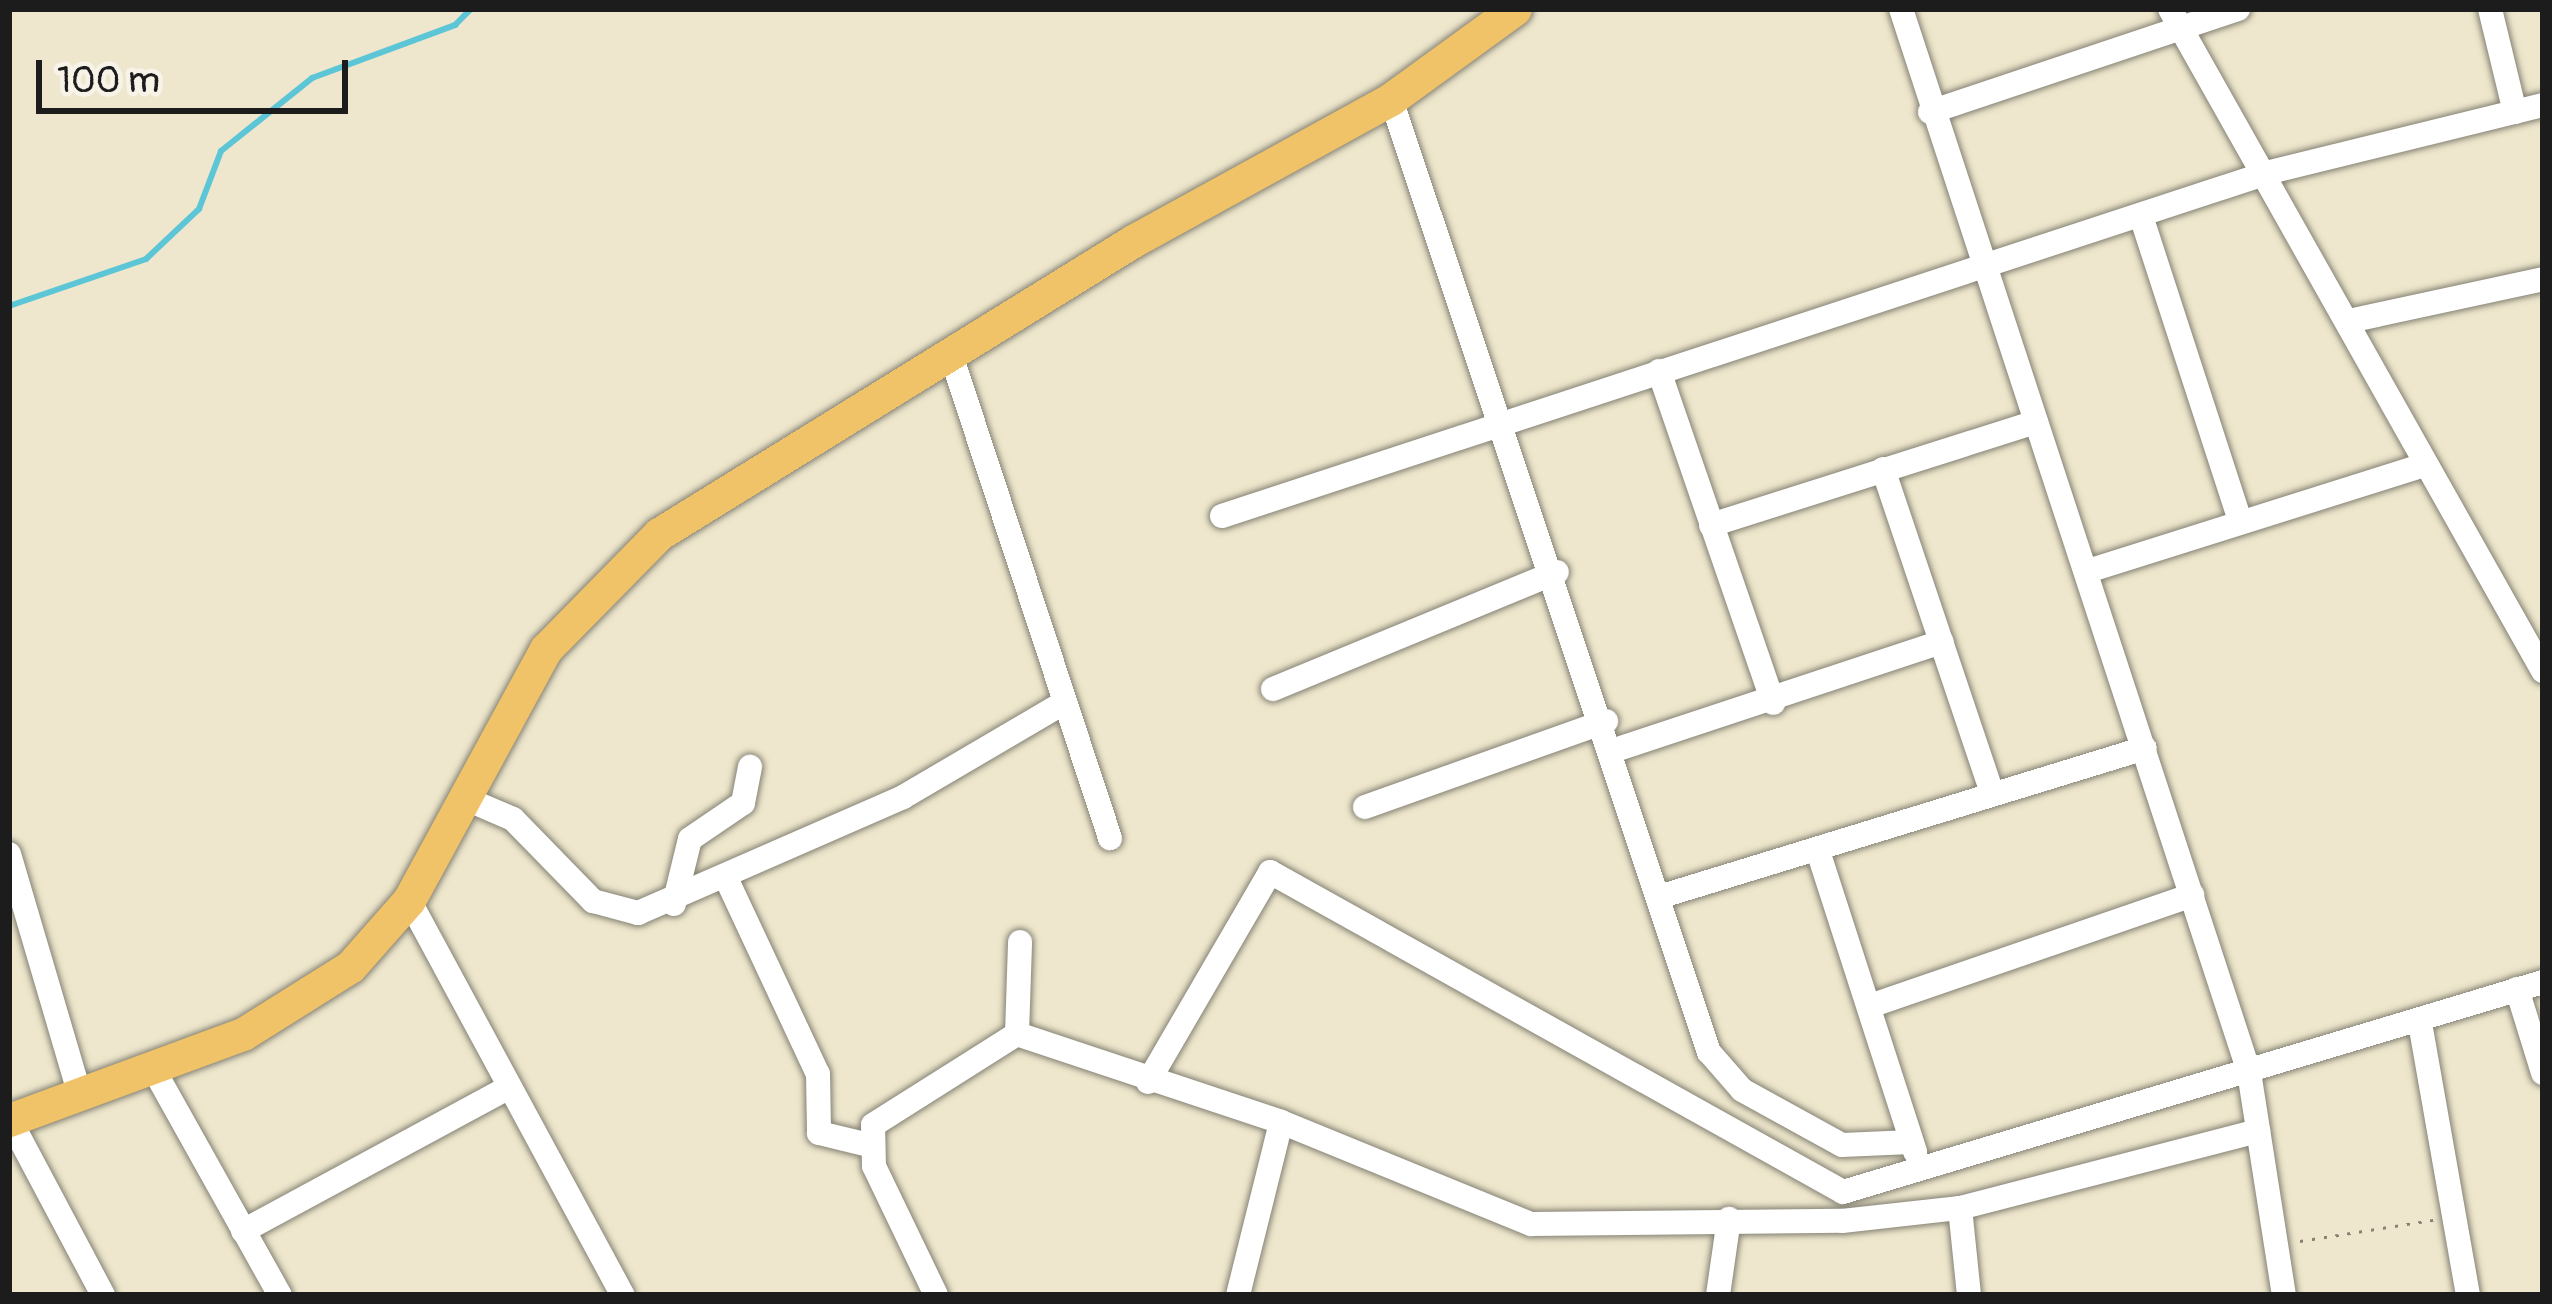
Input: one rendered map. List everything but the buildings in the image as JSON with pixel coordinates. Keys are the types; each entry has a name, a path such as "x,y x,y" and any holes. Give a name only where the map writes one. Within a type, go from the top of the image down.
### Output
{"main road":[{"path":"9,1120 154,1070 303,1001 410,900 547,649 594,591 659,533 950,352 1391,99 1515,9"}],"street":[{"path":"1901,9 1930,112 2091,570 2249,1072 2284,1295"},
{"path":"1930,112 2174,17 2238,9"},
{"path":"2490,9 2515,112"},
{"path":"2174,17 2270,172 2424,465 2543,671"},
{"path":"1391,99 1507,420 1659,897 1722,1072 1841,1145 1911,1142"},
{"path":"1222,517 1507,420 2142,219 2270,172 2543,105"},
{"path":"2142,219 2239,518"},
{"path":"2349,321 2543,279"},
{"path":"950,352 1058,706 1109,838"},
{"path":"1659,371 1773,703"},
{"path":"1712,525 2036,422"},
{"path":"2091,570 2239,518 2424,465"},
{"path":"1883,469 1991,790"},
{"path":"1273,688 1557,572"},
{"path":"1615,750 1773,703 1942,642"},
{"path":"464,798 513,819 614,912 674,904 1058,706"},
{"path":"1365,807 1606,721"},
{"path":"1659,897 1817,851 1991,790 2145,748"},
{"path":"674,904 690,839 743,803 750,767"},
{"path":"1817,851 1921,1172"},
{"path":"9,854 80,1096"},
{"path":"1148,1082 1270,872 1817,1183 1865,1192 2543,982"},
{"path":"728,880 818,1075 819,1132 869,1145"},
{"path":"1870,1006 2192,895"},
{"path":"410,900 623,1295"},
{"path":"1017,1034 1020,942"},
{"path":"2517,989 2543,1073"},
{"path":"2420,1023 2468,1295"},
{"path":"936,1295 869,1145 873,1125 1017,1034"},
{"path":"1017,1034 1148,1082 1281,1122 1531,1224 1960,1208 2258,1131"},
{"path":"154,1070 280,1295"},
{"path":"243,1231 508,1087"},
{"path":"9,1120 103,1295"},
{"path":"1238,1295 1281,1122"},
{"path":"1960,1208 1969,1295"},
{"path":"1718,1295 1729,1219"}],"path":[{"path":"2276,1245 2452,1216"}],"waterway":[{"path":"9,306 146,259 199,209 221,151 312,78 455,25 471,9"}]}
